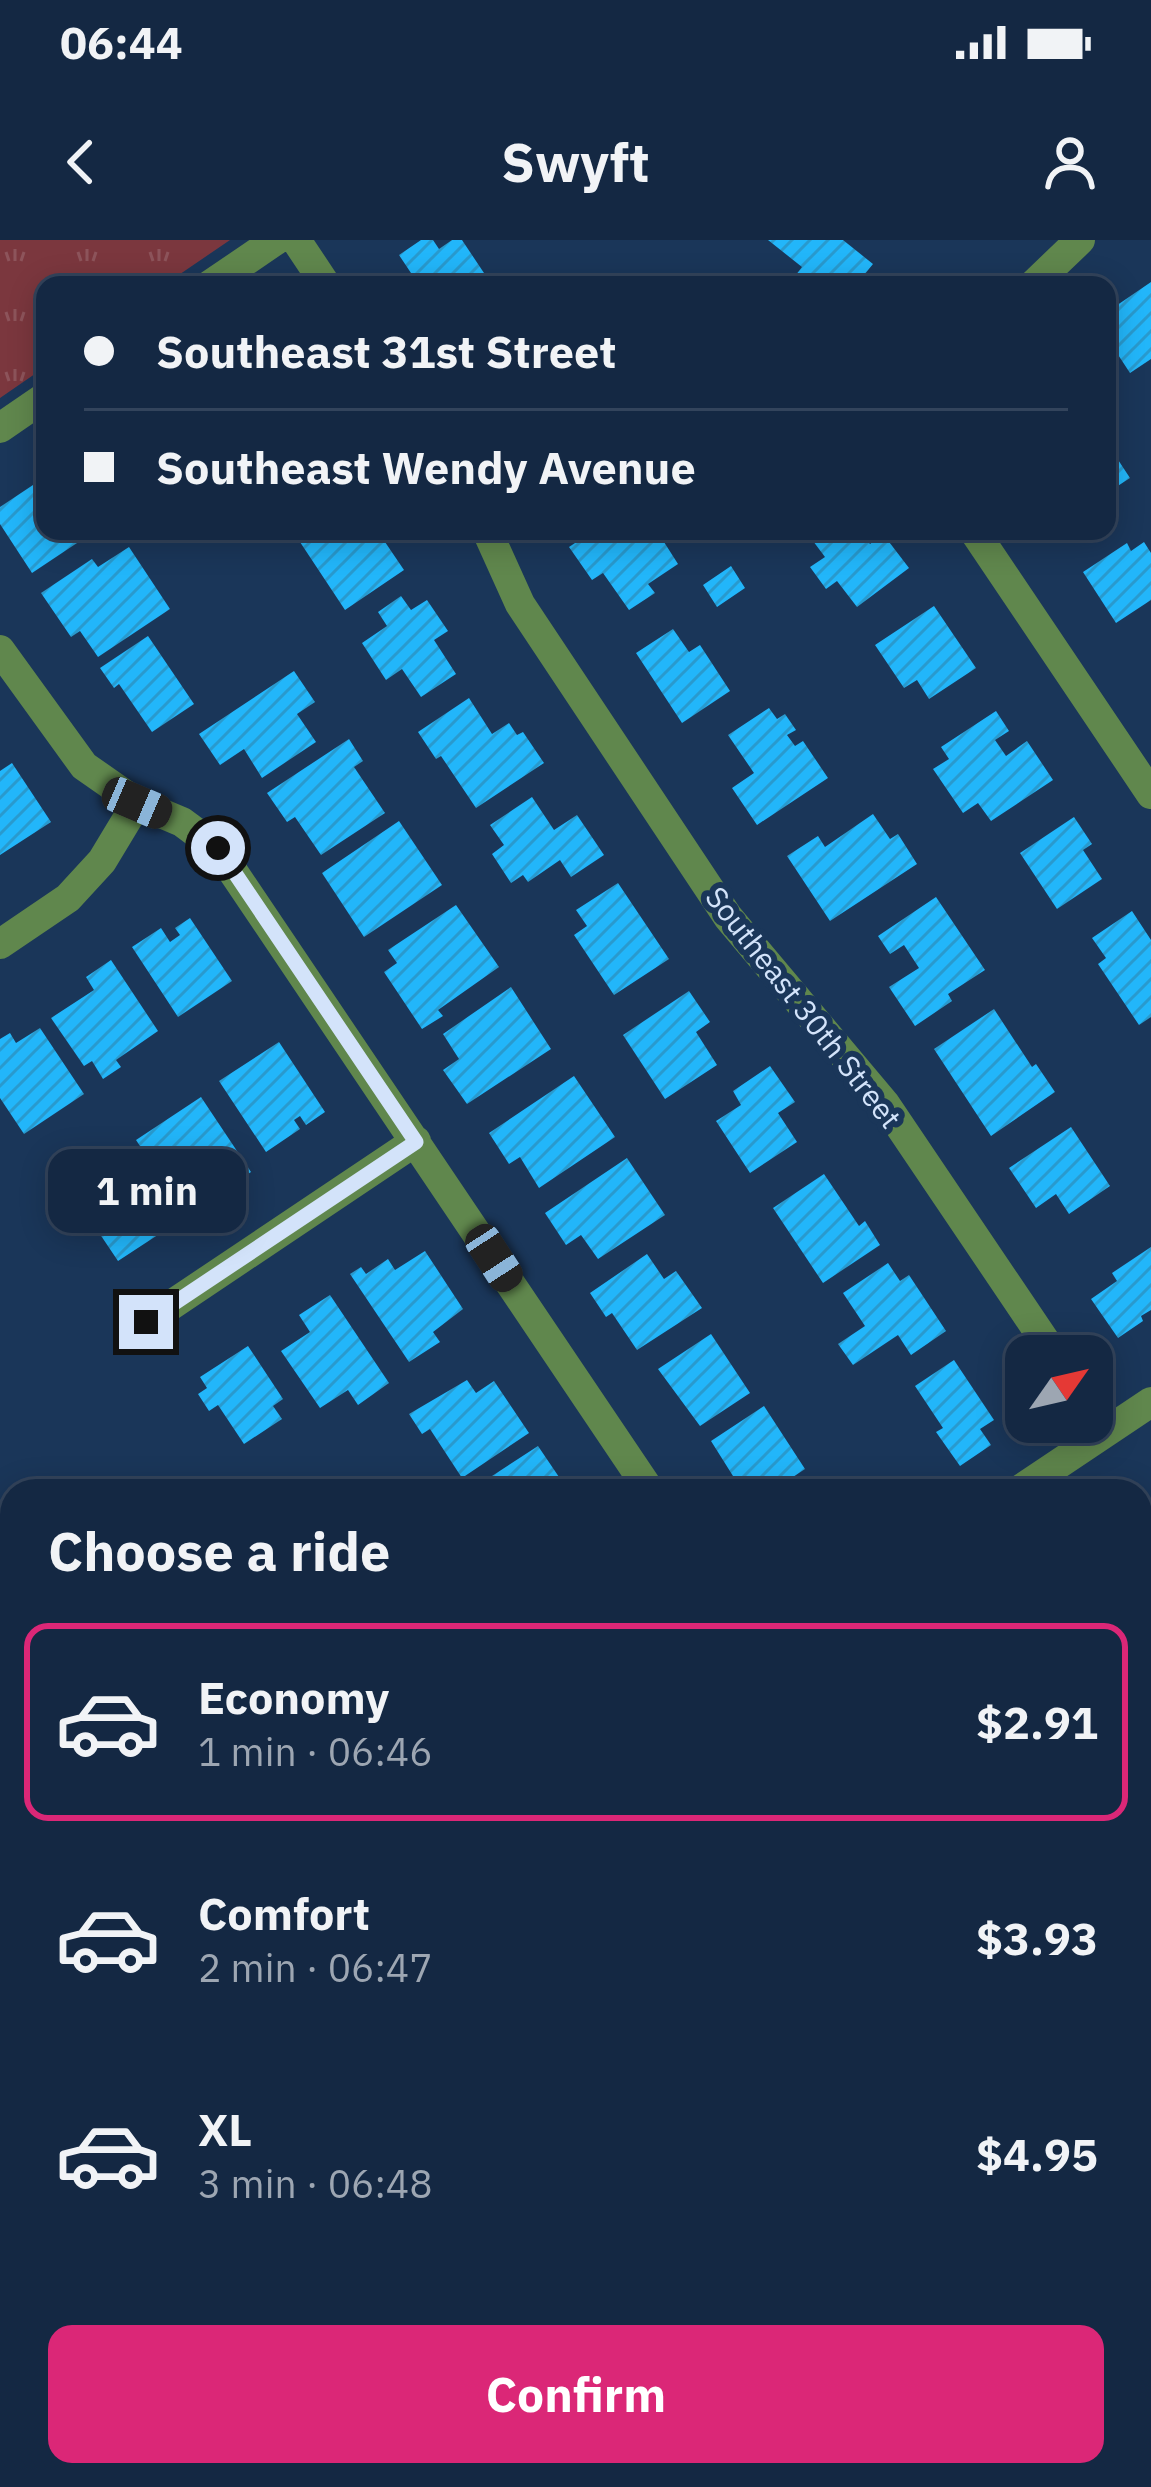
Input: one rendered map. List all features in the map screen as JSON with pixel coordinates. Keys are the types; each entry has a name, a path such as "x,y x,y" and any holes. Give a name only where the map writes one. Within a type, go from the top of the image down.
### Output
{"street":[{"path":"223,276 276,240"},
{"path":"296,240 320,276"},
{"path":"1042,276 1080,240"},
{"path":"0,428 36,403"},
{"name":"Southeast 30th Street","path":"491,540 520,604 728,917 885,1105 1041,1335"},
{"path":"980,540 1151,794"},
{"path":"0,650 84,766 137,803 182,822 218,848 642,1479"},
{"path":"0,944 68,898 101,861 137,803"},
{"path":"146,1322 416,1142"},
{"path":"1113,1416 1151,1402"},
{"path":"1032,1479 1074,1443"}],"green space":[{"path":"0,240 230,240 177,276 36,276 36,373 0,398"}],"building":[{"path":"421,240 433,240 439,249 452,240 462,240 486,276 413,276 399,255"},
{"path":"768,240 843,240 873,264 863,276 795,276 802,267"},
{"path":"1151,282 1151,359 1130,373 1116,352 1116,306"},
{"path":"1116,457 1130,478 1116,487"},
{"path":"36,483 36,540 82,540 32,573 0,524 0,507"},
{"path":"299,540 388,540 385,542 404,570 345,610"},
{"path":"580,540 667,540 678,564 648,584 655,593 629,610 603,573 592,580 569,547"},
{"path":"812,540 867,540 870,544 888,540 909,568 857,607 837,581 826,589 810,567 825,557"},
{"path":"1144,542 1151,553 1151,600 1116,623 1083,572 1127,543 1131,551"},
{"path":"129,547 170,609 98,657 80,631 71,637 41,593 92,559 98,567"},
{"path":"731,566 745,588 717,607 703,585"},
{"path":"401,596 411,610 427,600 448,631 434,640 456,674 421,697 402,669 386,680 362,643 387,626 378,612"},
{"path":"934,606 976,668 929,699 917,680 904,688 875,645"},
{"path":"673,629 689,652 700,645 730,691 682,723 636,653"},
{"path":"148,636 194,704 152,732 119,684 114,688 100,668"},
{"path":"294,671 315,702 297,714 316,742 262,778 244,749 220,765 199,734"},
{"path":"469,698 492,734 509,723 517,735 523,732 544,763 476,808 441,756 436,759 418,732"},
{"path":"769,708 777,719 785,714 796,730 787,735 795,746 803,741 828,778 757,825 732,788 754,773 728,735"},
{"path":"996,711 1009,731 995,740 1006,756 1027,741 1053,780 991,821 978,803 963,813 933,769 949,759 941,747"},
{"path":"349,739 363,761 354,767 385,813 321,855 295,817 287,822 267,793"},
{"path":"12,763 51,822 0,855 0,771"},
{"path":"532,797 554,830 577,815 604,855 571,877 560,860 528,882 523,875 511,883 492,854 504,845 490,825"},
{"path":"873,814 890,839 898,834 917,864 830,921 787,856 818,836 825,847"},
{"path":"1074,817 1092,844 1083,850 1102,879 1057,909 1020,853"},
{"path":"399,821 442,885 364,937 322,873"},
{"path":"618,883 669,959 614,995 574,935 587,926 576,910"},
{"path":"936,897 985,970 948,994 952,1001 915,1026 889,987 919,968 904,945 890,954 878,936"},
{"path":"456,905 499,967 438,1010 443,1016 422,1029 384,972 397,963 388,950"},
{"path":"1132,911 1151,940 1151,1017 1139,1025 1098,964 1106,958 1092,938"},
{"path":"190,918 232,981 178,1017 132,947 161,928 170,942 180,935 175,928"},
{"path":"111,960 158,1031 116,1060 121,1067 103,1079 92,1061 84,1066 51,1018 94,990 86,977"},
{"path":"511,987 551,1049 467,1104 443,1070 459,1059 443,1034"},
{"path":"689,991 710,1022 696,1032 717,1065 665,1099 623,1035"},
{"path":"994,1009 1032,1067 1036,1064 1055,1092 991,1136 934,1049"},
{"path":"40,1028 84,1094 24,1134 0,1098 0,1039 10,1033 16,1043"},
{"path":"279,1042 325,1112 306,1125 300,1116 294,1120 300,1129 266,1152 219,1081"},
{"path":"770,1066 795,1102 778,1113 797,1142 750,1173 716,1121 741,1105 733,1091"},
{"path":"574,1076 615,1137 539,1188 520,1157 509,1164 489,1133"},
{"path":"201,1097 251,1172 221,1191 205,1166 199,1169 206,1180 176,1200 136,1140"},
{"path":"1071,1127 1110,1186 1069,1214 1056,1194 1036,1208 1009,1168"},
{"path":"627,1158 665,1215 598,1259 581,1235 566,1245 545,1213"},
{"path":"132,1163 173,1225 118,1261 77,1200"},
{"path":"824,1174 859,1226 865,1221 880,1245 823,1283 773,1208"},
{"path":"1151,1247 1151,1310 1118,1338 1091,1299 1117,1281 1112,1273"},
{"path":"425,1251 463,1309 433,1332 440,1342 409,1362 350,1274 361,1267 366,1274 388,1259 395,1270"},
{"path":"647,1254 664,1279 676,1271 702,1308 637,1350 612,1313 606,1317 590,1293"},
{"path":"888,1263 900,1281 909,1275 946,1331 911,1355 898,1335 853,1365 838,1344 865,1326 843,1293"},
{"path":"330,1295 389,1383 358,1405 348,1390 320,1408 281,1351 310,1332 299,1315"},
{"path":"711,1334 750,1393 700,1426 658,1369"},
{"path":"248,1346 283,1399 273,1406 282,1419 244,1444 218,1405 209,1411 198,1394 207,1388 200,1377"},
{"path":"954,1360 994,1420 980,1429 991,1445 960,1466 936,1432 943,1428 915,1386"},
{"path":"467,1380 476,1393 494,1381 529,1433 462,1478 430,1429 422,1434 409,1414"},
{"path":"764,1406 805,1469 790,1479 729,1479 733,1476 711,1441"},
{"path":"538,1446 559,1477 556,1479 487,1479"}],"route":[{"path":"146,1322 416,1142 218,848"}]}
